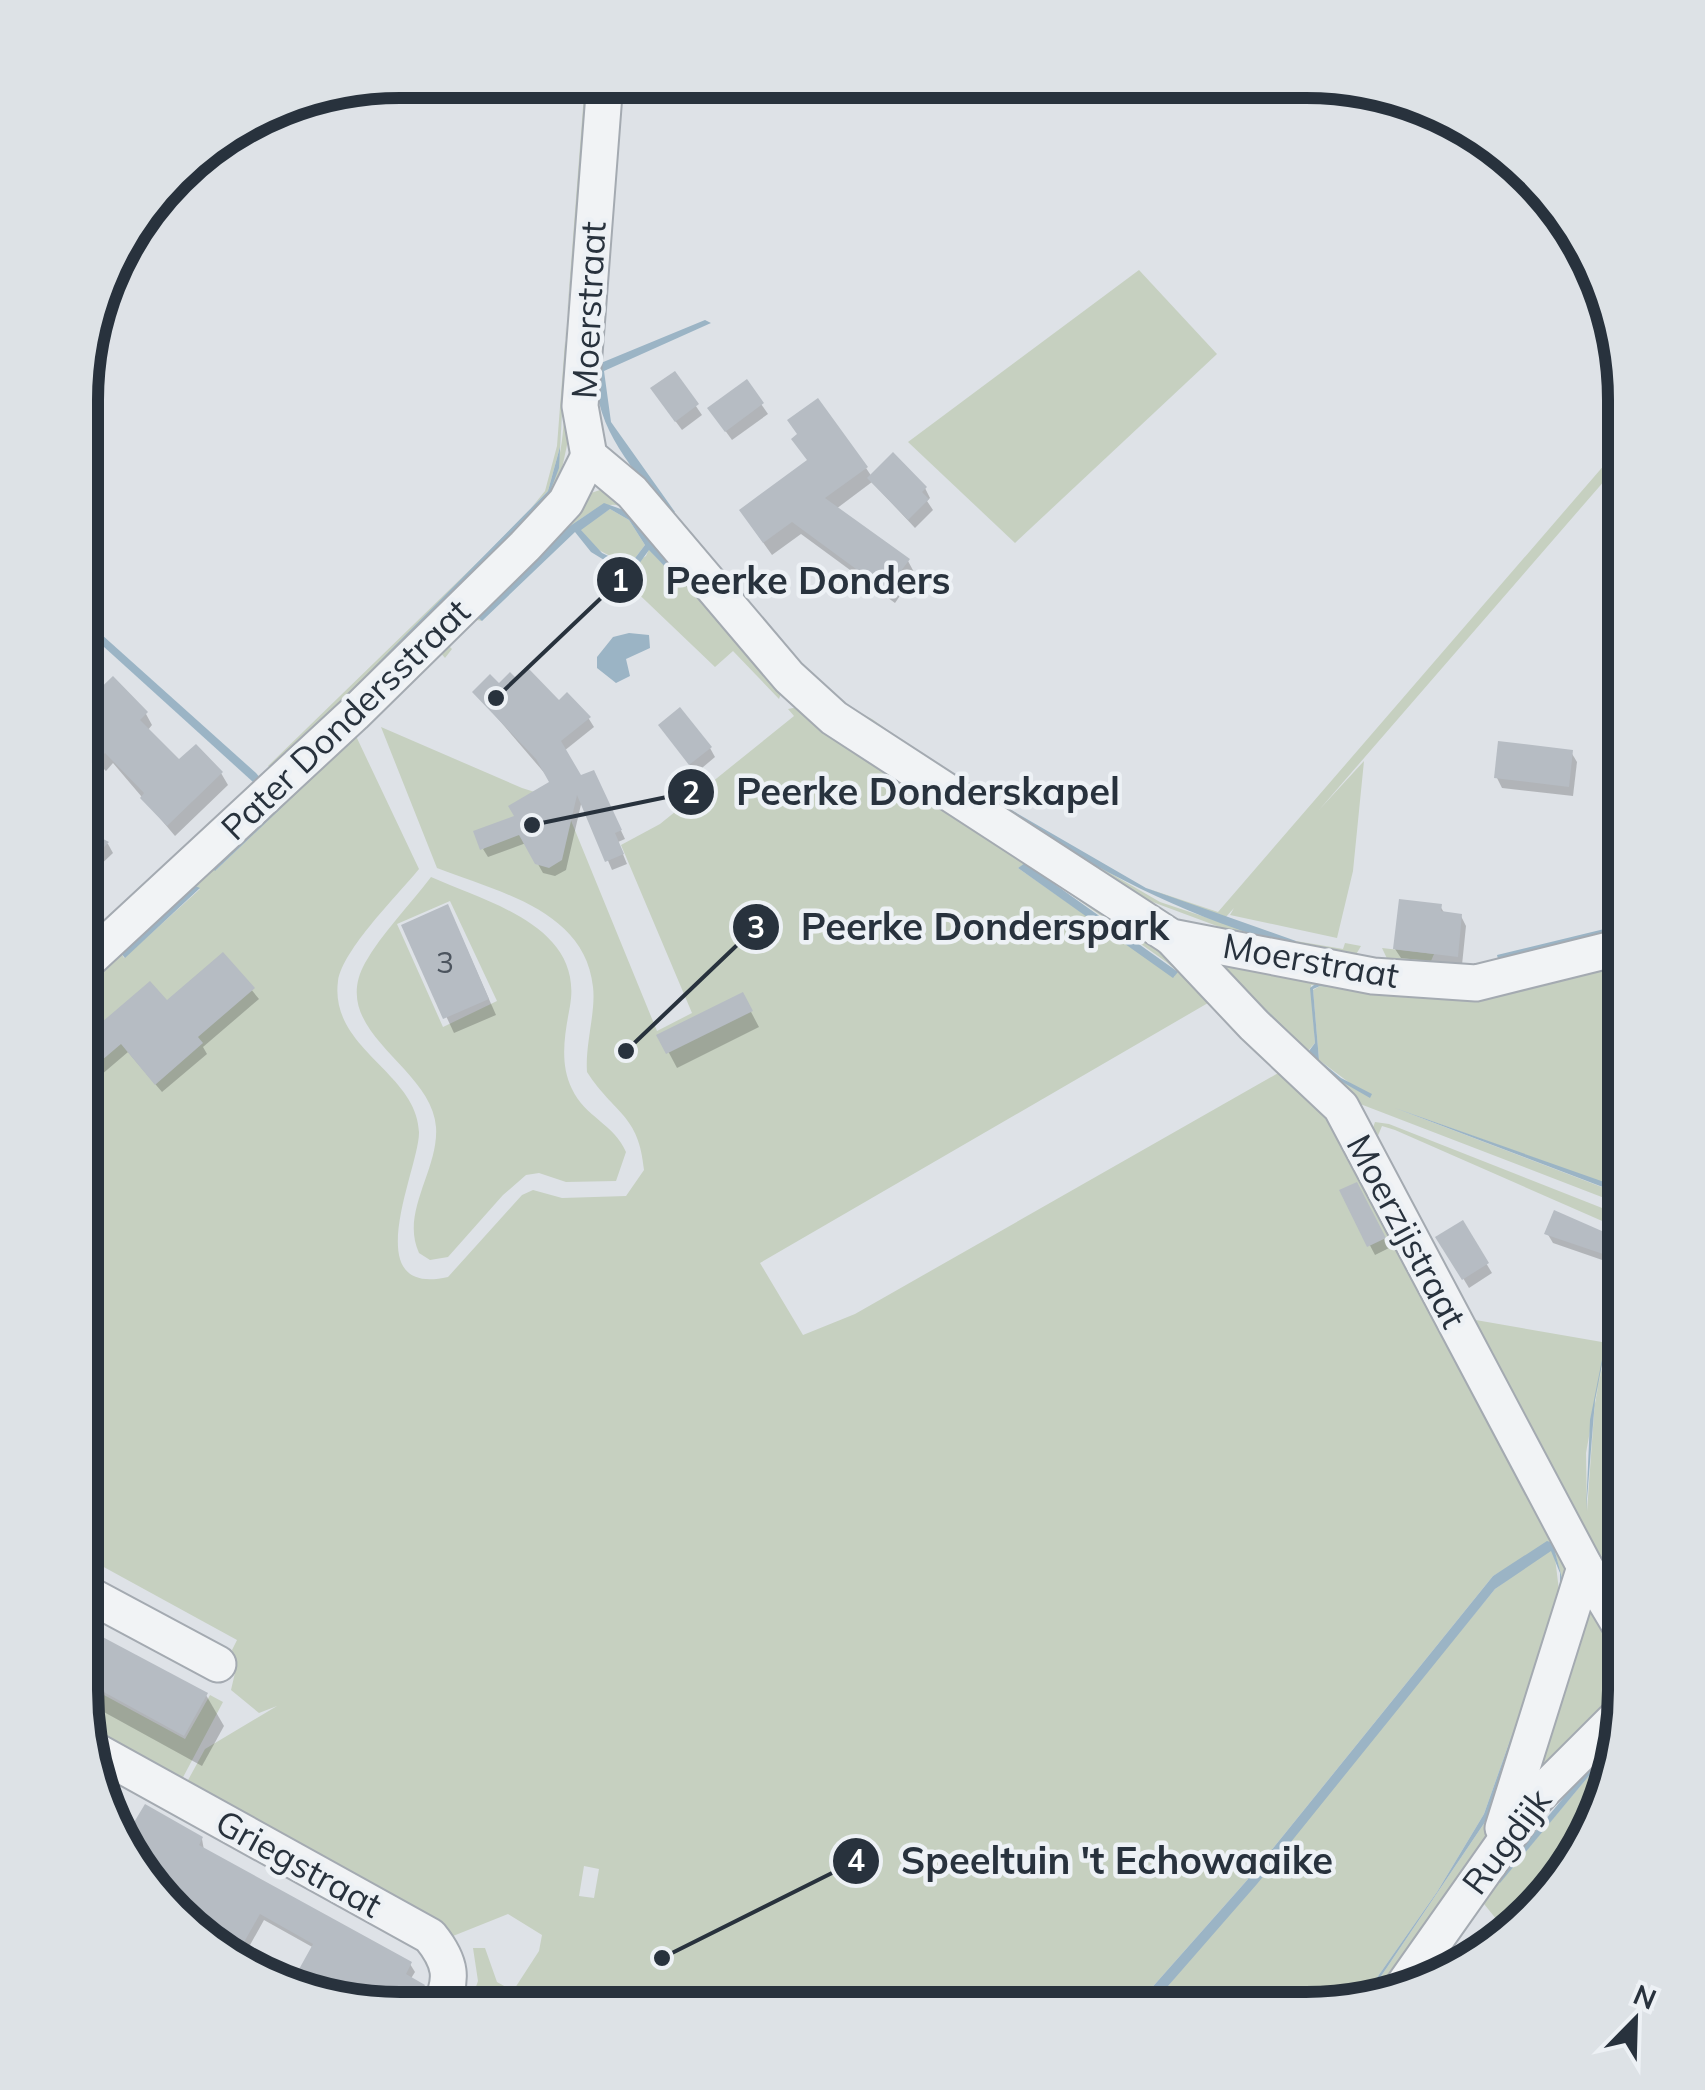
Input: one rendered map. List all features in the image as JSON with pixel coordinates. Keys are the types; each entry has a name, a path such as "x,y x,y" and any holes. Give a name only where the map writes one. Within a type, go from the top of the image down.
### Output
{"street":[{"name":"Moerstraat","path":"604,98 580,406 590,456 632,492 765,650 834,718 1171,936 1373,976 1476,983 1608,950"},
{"name":"Pater Dondersstraat","path":"98,951 354,714 524,546 566,502 590,456"},
{"name":"Moerzijstraat","path":"1171,936 1254,1025 1341,1107 1607,1604"},
{"path":"1496,1850 1585,1567"},
{"path":"98,1600 218,1664"},
{"name":"Rugdijk","path":"1413,1973 1496,1850 1559,1772 1605,1728"},
{"name":"Griegstraat","path":"105,1756 430,1936 448,1958 448,1992"}],"green space":[{"path":"584,98 586,112 567,320"},
{"path":"1139,270 1217,354 1015,543 908,442"},
{"path":"565,340 570,431 557,492 275,772 268,766 542,503 548,491 531,509 545,491 557,446","holes":["565,358 563,433 556,469 548,491 560,447"]},
{"path":"1608,461 1608,477 1319,810 1364,761 1353,871 1337,938 1230,915 1234,908 1225,918 1146,888 1218,912"},
{"path":"616,489 782,691 779,699 733,651 715,667 603,560 622,571 646,556 649,549 671,573 642,526 619,506 605,506 587,515 545,548 477,617 482,621 472,619 447,644 452,649 445,658 435,646 588,494"},
{"path":"610,509 629,520 645,545 629,566 595,548 580,529"},
{"path":"803,706 1095,901 1204,984 1324,1102 1354,1141 1563,1531 1572,1560 1571,1591 1489,1843 1387,1981 1376,1984 1487,1819 1566,1593 1554,1549 1560,1599 1484,1814 1437,1892 1372,1984 1325,1992 1163,1992 1495,1589 1557,1544 1552,1541 1493,1576 1249,1878 1148,1992 474,1992 478,1981 473,1948 485,1948 497,1982 513,1991 539,1951 542,1935 508,1914 453,1936 443,1922 187,1782 205,1749 277,1706 259,1713 231,1690 237,1664 232,1650 237,1640 98,1564 98,969 117,958 116,952 185,885 199,884 210,873 209,863 345,732 352,726 362,731 358,735 353,729 211,866 216,870 356,736 419,869 350,954 338,981 339,1005 359,1043 415,1111 417,1149 399,1226 398,1250 404,1268 420,1278 448,1277 522,1195 533,1190 562,1198 626,1196 644,1170 631,1125 587,1072 593,987 587,961 574,939 535,908 437,868 381,727 522,788 563,801 657,1031 692,1013 621,845 660,824 794,716 788,709","holes":["1026,863 1165,961 1177,971 1174,977 1018,868","192,885 200,889 124,958 120,951","1205,999 1213,1003 1217,999 1324,1104 1340,1128 1280,1072 855,1314 803,1335 760,1263 1208,1003","1368,1177 1395,1232 1392,1235 1362,1180","1408,1251 1562,1532 1554,1533 1401,1255","584,1866 599,1869 594,1898 579,1896"]},
{"path":"846,706 872,719 989,802 992,797 1001,804 998,808 1160,902 1295,947 1296,941 1343,949 1345,943 1361,946 1351,963 1268,945 1115,888"},
{"path":"431,877 527,921 562,956 570,979 564,1048 568,1079 577,1098 615,1135 626,1152 616,1181 566,1182 539,1173 526,1175 448,1257 430,1260 419,1253 414,1222 432,1159 436,1127 430,1105 418,1085 370,1029 360,1009 357,987 372,952","holes":["450,901 497,1001 443,1027 397,924"]},
{"path":"1382,948 1434,954 1428,968 1391,967"},
{"path":"1608,961 1607,1184 1395,1108 1607,1188 1607,1199 1355,1102 1214,963 1312,973","holes":["1311,985 1352,989 1320,986 1313,990 1319,1060 1351,1084 1330,1075 1250,995 1308,1051 1315,1043"]},
{"path":"1375,1122 1389,1124 1607,1210 1607,1223 1395,1130 1382,1126 1377,1138 1369,1139"},
{"path":"1607,1318 1599,1384 1607,1345 1607,1573 1470,1319 1602,1342","holes":["1595,1406 1587,1511 1586,1453"]},
{"path":"1587,1588 1607,1619 1606,1715 1538,1781 1546,1706"},
{"path":"98,1692 185,1739 210,1695 223,1702 180,1783 165,1769 101,1734"},
{"path":"1594,1759 1597,1765 1571,1784 1497,1879 1499,1883 1597,1766 1576,1824 1533,1890 1498,1922 1476,1894 1536,1814"}],"water":[{"path":"705,320 711,323 604,371 611,422 675,512 671,514 630,464 608,427 600,408 596,365"},
{"path":"565,358 559,468 550,492 532,515 367,674 548,491 560,447"},
{"path":"604,503 629,512 675,569 671,573 649,550 636,568 622,571 591,552 575,532 482,621 476,616 567,528","holes":["610,509 629,520 645,545 629,566 602,553 581,530"]},
{"path":"98,631 262,780 257,785 98,642"},
{"path":"629,633 649,635 650,648 626,659 630,676 616,683 597,668 597,657 613,637"},
{"path":"353,729 358,735 215,871 211,866"},
{"path":"1001,804 1146,888 1296,941 1294,947 1215,921 1141,889 1034,830 998,808"},
{"path":"1025,863 1178,972 1173,978 1018,868"},
{"path":"193,885 200,888 125,958 120,952"},
{"path":"1608,928 1608,935 1498,959 1497,955"},
{"path":"1318,982 1353,989 1313,989 1319,1060 1341,1078 1372,1094 1370,1098 1330,1075 1249,993 1309,1051 1315,1043 1310,988"},
{"path":"1395,1108 1607,1183 1607,1189"},
{"path":"1607,1333 1595,1400 1586,1511 1590,1420"},
{"path":"1547,1541 1557,1544 1554,1548 1566,1593 1487,1819 1376,1984 1372,1984 1437,1892 1484,1814 1560,1599 1560,1573 1551,1551 1495,1589 1257,1884 1163,1992 1148,1992 1249,1878 1493,1576"},
{"path":"1594,1761 1597,1766 1500,1883 1496,1879"}],"building":[{"path":"675,371 699,404 675,422 650,388"},
{"path":"747,379 764,403 725,432 707,408"},
{"path":"818,398 868,467 825,498 910,559 886,591 792,522 763,543 739,510 807,460 791,439 797,434 787,420"},
{"path":"893,452 927,487 922,492 929,499 908,520 867,478"},
{"path":"528,668 559,700 567,692 591,717 561,741 581,775 594,770 622,830 615,833 624,854 605,862 577,795 562,860 549,868 535,864 519,835 480,850 473,831 514,816 508,806 549,782 536,759 472,692 490,674 499,683 510,672 517,679"},
{"path":"113,676 148,712 140,720 179,759 196,744 223,772 167,826 140,798 144,793 105,753 98,760 98,691"},
{"path":"680,707 712,747 689,765 658,725"},
{"path":"1498,741 1573,750 1569,787 1494,778"},
{"path":"98,836 109,842 98,853"},
{"path":"1399,899 1442,904 1441,911 1462,914 1458,957 1393,949"},
{"path":"448,904 489,999 443,1019 401,925"},
{"path":"223,952 255,988 198,1037 203,1043 155,1085 121,1044 98,1064 98,1025 150,981 167,1000"},
{"path":"743,992 753,1011 666,1054 656,1035"},
{"path":"1357,1182 1386,1238 1367,1247 1339,1190"},
{"path":"1554,1210 1607,1233 1607,1244 1603,1254 1544,1234"},
{"path":"1463,1220 1489,1263 1462,1280 1435,1237"},
{"path":"98,1635 208,1693 184,1736 98,1689"},
{"path":"145,1804 203,1837 199,1845 412,1962 406,1974 425,1985 421,1992 341,1987 296,1974 313,1944 260,1914 241,1947 232,1942 172,1890 127,1821 133,1824"}],"place":[{"name":"Peerke Donders","path":"496,698"},
{"name":"Peerke Donderskapel","path":"532,825"},
{"name":"Peerke Donderspark","path":"626,1051"},
{"name":"Speeltuin 't Echowaaike","path":"662,1958"}]}
